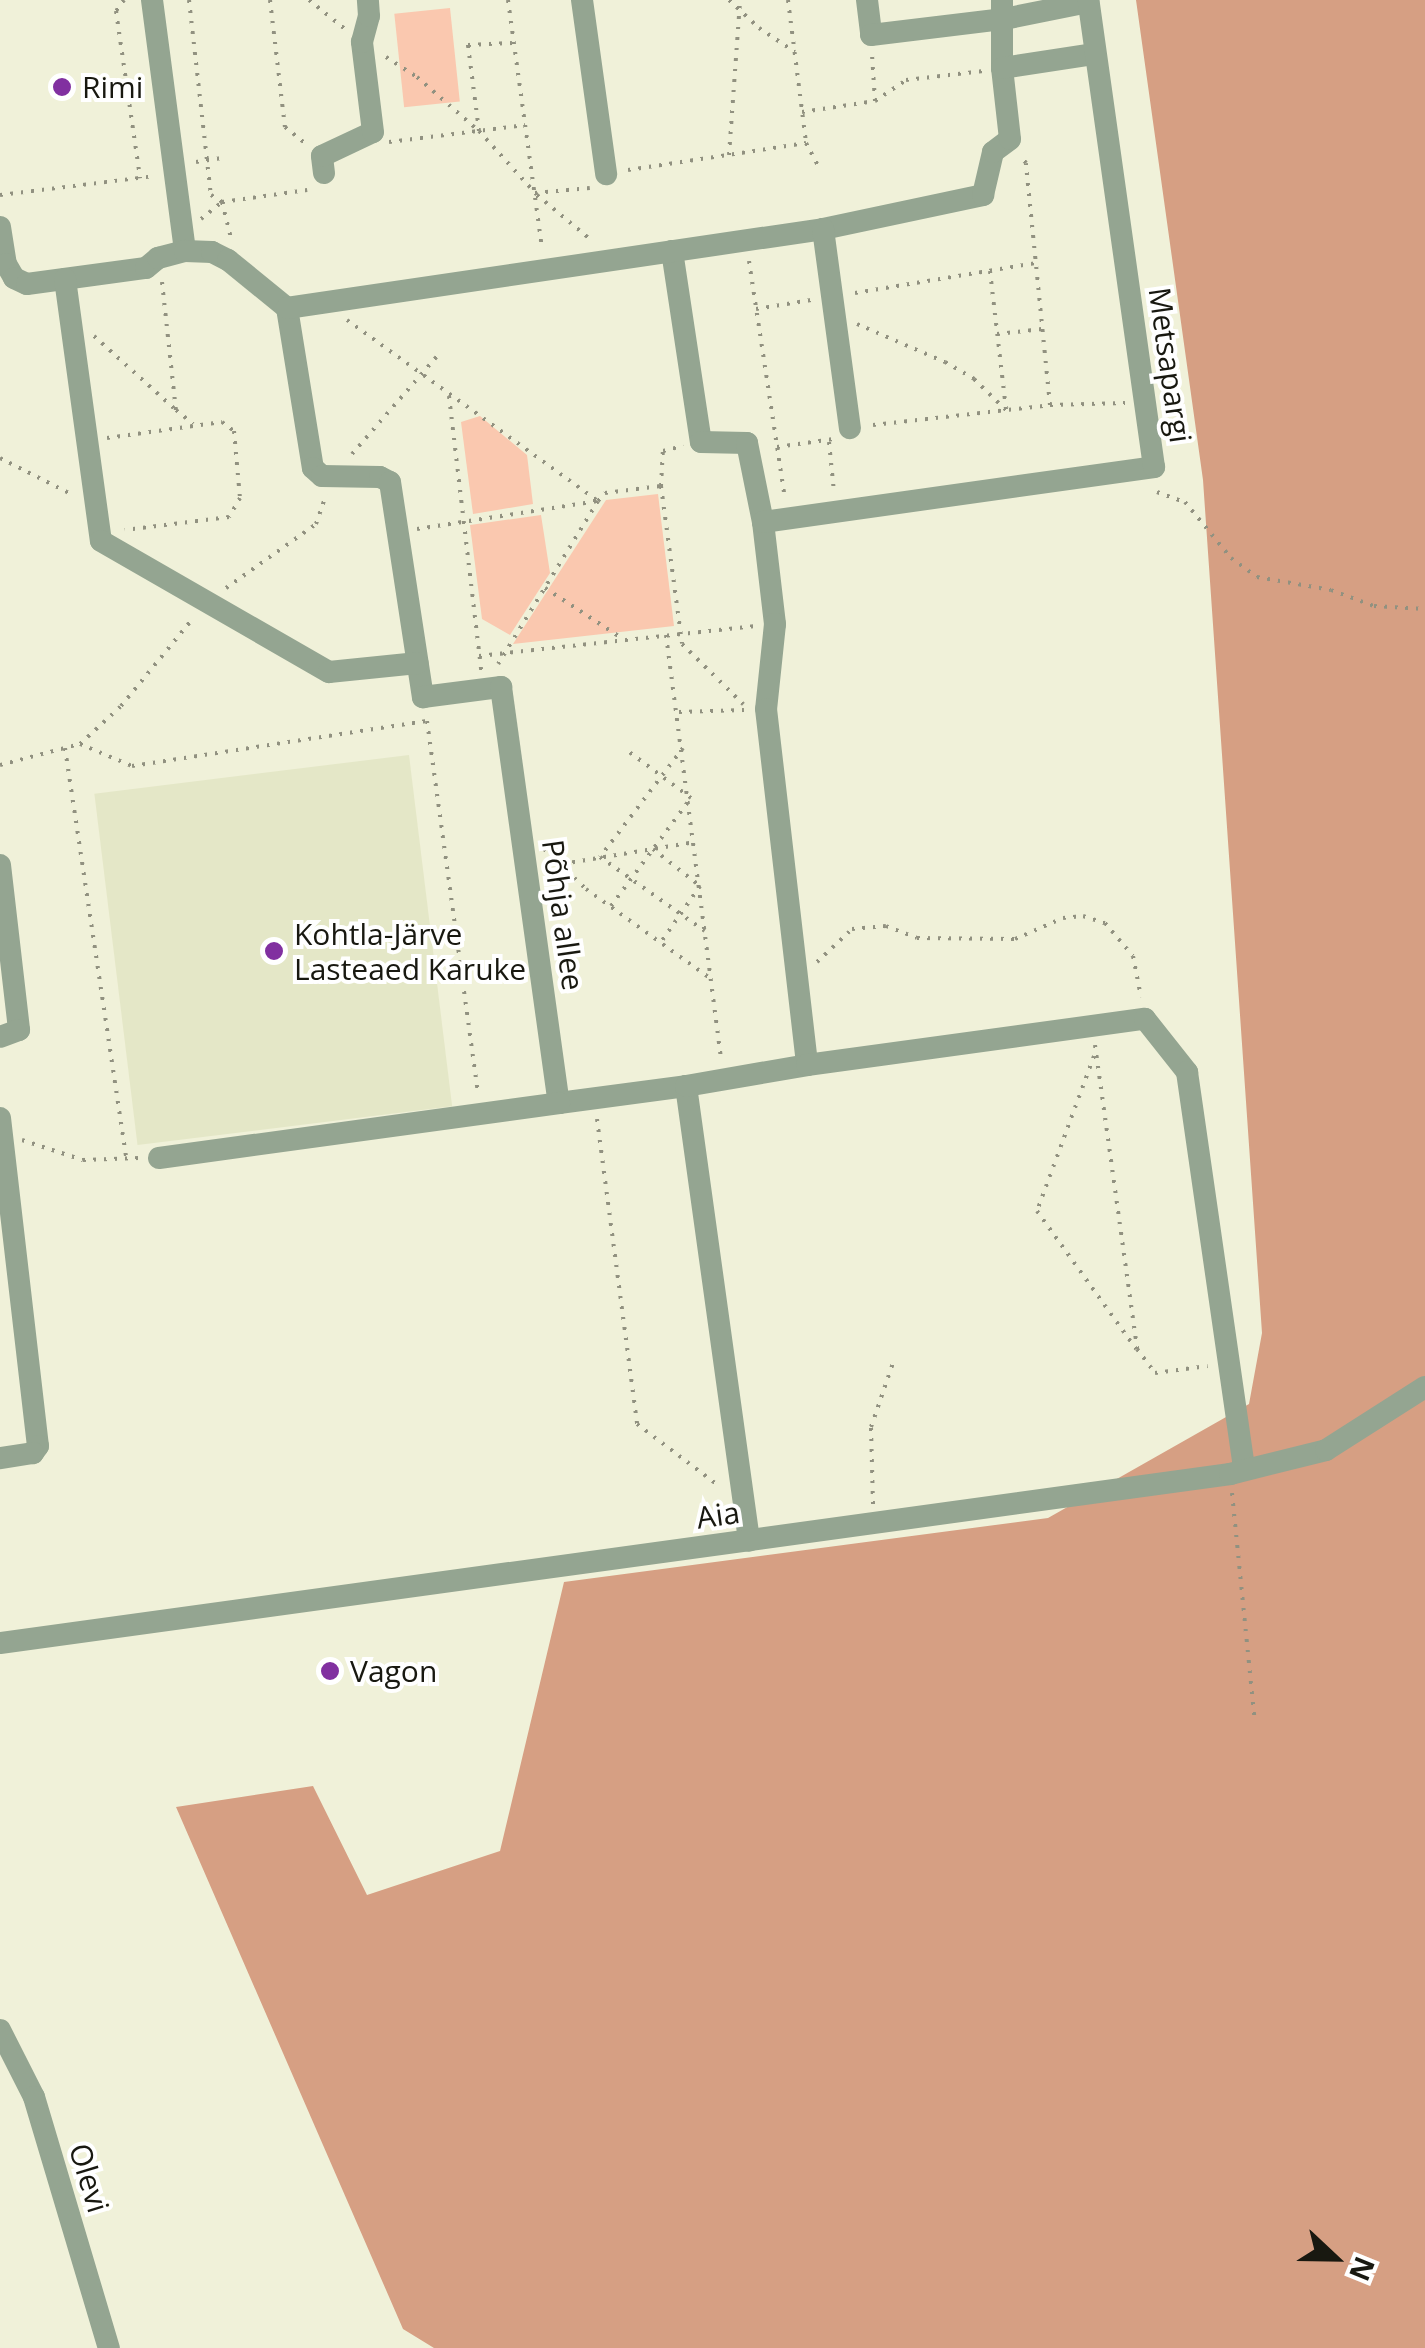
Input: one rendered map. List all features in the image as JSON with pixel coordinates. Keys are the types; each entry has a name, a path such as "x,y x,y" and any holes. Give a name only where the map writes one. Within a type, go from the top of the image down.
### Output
{"street":[{"path":"152,0 186,251"},
{"path":"323,164 373,132 362,42 369,16 368,0"},
{"path":"582,0 606,174"},
{"path":"867,0 871,36 1003,10 1088,1"},
{"name":"Metsapargi","path":"764,522 1154,467 1088,1"},
{"path":"287,308 824,229 983,195 993,152 1010,139 1002,68 1003,10"},
{"path":"1002,68 1093,54"},
{"path":"0,228 6,264 14,278 28,284 146,268 158,258 186,251 212,252 228,260 287,308 313,468 322,476 380,477 390,482 424,697 483,689"},
{"path":"824,229 850,428"},
{"path":"672,250 701,442 746,443 764,522 774,624 766,709 807,1064"},
{"path":"65,280 101,541 329,672 418,663"},
{"name":"Põhja allee","path":"483,689 502,687 559,1104"},
{"path":"0,865 18,1030 0,1036"},
{"path":"159,1158 595,1100 807,1064 1144,1018 1188,1072 1228,1363 1237,1472"},
{"path":"686,1086 749,1541"},
{"path":"0,1458 33,1452 38,1446 1,1126"},
{"name":"Aia","path":"0,1643 1237,1472 1326,1450 1425,1387"},
{"name":"Olevi","path":"0,2030 34,2096 109,2348"}],"path":[{"path":"124,0 116,11 140,178"},
{"path":"190,0 211,195 222,202 324,187 323,164 284,127 270,0"},
{"path":"309,0 362,42 417,77 479,131 535,193 614,259"},
{"path":"508,0 545,269"},
{"path":"730,0 795,52"},
{"path":"729,155 740,0"},
{"path":"788,0 806,143 818,167"},
{"path":"871,36 875,101"},
{"path":"479,131 468,46 514,42"},
{"path":"802,112 875,101 906,80 1002,68"},
{"path":"373,132 391,144 526,125"},
{"path":"1010,139 1026,163 1050,405"},
{"path":"535,193 593,187 606,174 806,143"},
{"path":"0,195 140,178 228,157"},
{"path":"746,240 788,518"},
{"path":"158,258 176,410"},
{"path":"756,309 833,301 1036,263"},
{"path":"990,270 1006,410"},
{"path":"833,301 853,322 974,380 1006,410"},
{"path":"322,302 598,502"},
{"path":"70,314 196,426"},
{"path":"998,334 1043,329"},
{"path":"0,765 80,744 121,706 207,602 316,524 333,476 440,354"},
{"path":"449,394 483,689"},
{"path":"777,447 842,438 850,428 1050,405 1145,402"},
{"path":"0,458 59,486 98,522 229,517 240,498 234,432 222,422 86,441"},
{"path":"829,440 836,512"},
{"path":"678,712 749,710 682,644 678,634 661,486 663,451 701,442"},
{"path":"483,689 605,492 661,486"},
{"path":"1157,492 1184,502 1231,558 1256,577 1331,590 1374,606 1425,609"},
{"path":"398,532 598,502"},
{"path":"545,588 622,638"},
{"path":"479,656 774,624"},
{"path":"666,635 724,1080"},
{"path":"424,697 481,1114"},
{"path":"80,744 132,766 427,722"},
{"path":"65,748 126,1158"},
{"path":"600,858 683,748"},
{"path":"628,751 690,798"},
{"path":"610,906 690,798"},
{"path":"521,830 610,906 712,979"},
{"path":"562,864 694,842"},
{"path":"652,849 700,886"},
{"path":"600,858 706,932"},
{"path":"661,942 700,886"},
{"path":"799,991 825,950 852,929 886,926 916,938 1014,940 1064,918 1084,916 1105,923 1133,956 1144,1018"},
{"path":"1092,1026 1137,1349"},
{"path":"1096,1052 1036,1212 1155,1373 1228,1363"},
{"path":"595,1100 636,1424 744,1506"},
{"path":"1,1126 83,1160 159,1158"},
{"path":"876,1523 870,1477 871,1428 893,1363"},
{"path":"1237,1472 1255,1722"}],"shaded area":[{"path":"1136,0 1425,0 1425,2348 434,2348 403,2329 176,1807 313,1786 367,1895 500,1851 564,1582 1048,1518 1249,1404 1262,1333 1203,480"},
{"path":"450,8 460,101 404,107 394,14"},
{"path":"480,416 527,455 533,504 473,514 461,422"},
{"path":"658,494 674,626 513,644 606,500"},
{"path":"541,515 550,573 510,635 482,619 470,525"},
{"name":"Kohtla-Järve Lasteaed Karuke","path":"409,755 452,1106 138,1145 94,794"}],"place":[{"name":"Rimi","path":"62,87"},
{"name":"Kohtla-Järve Lasteaed Karuke","path":"274,951"},
{"name":"Vagon","path":"330,1671"}]}
